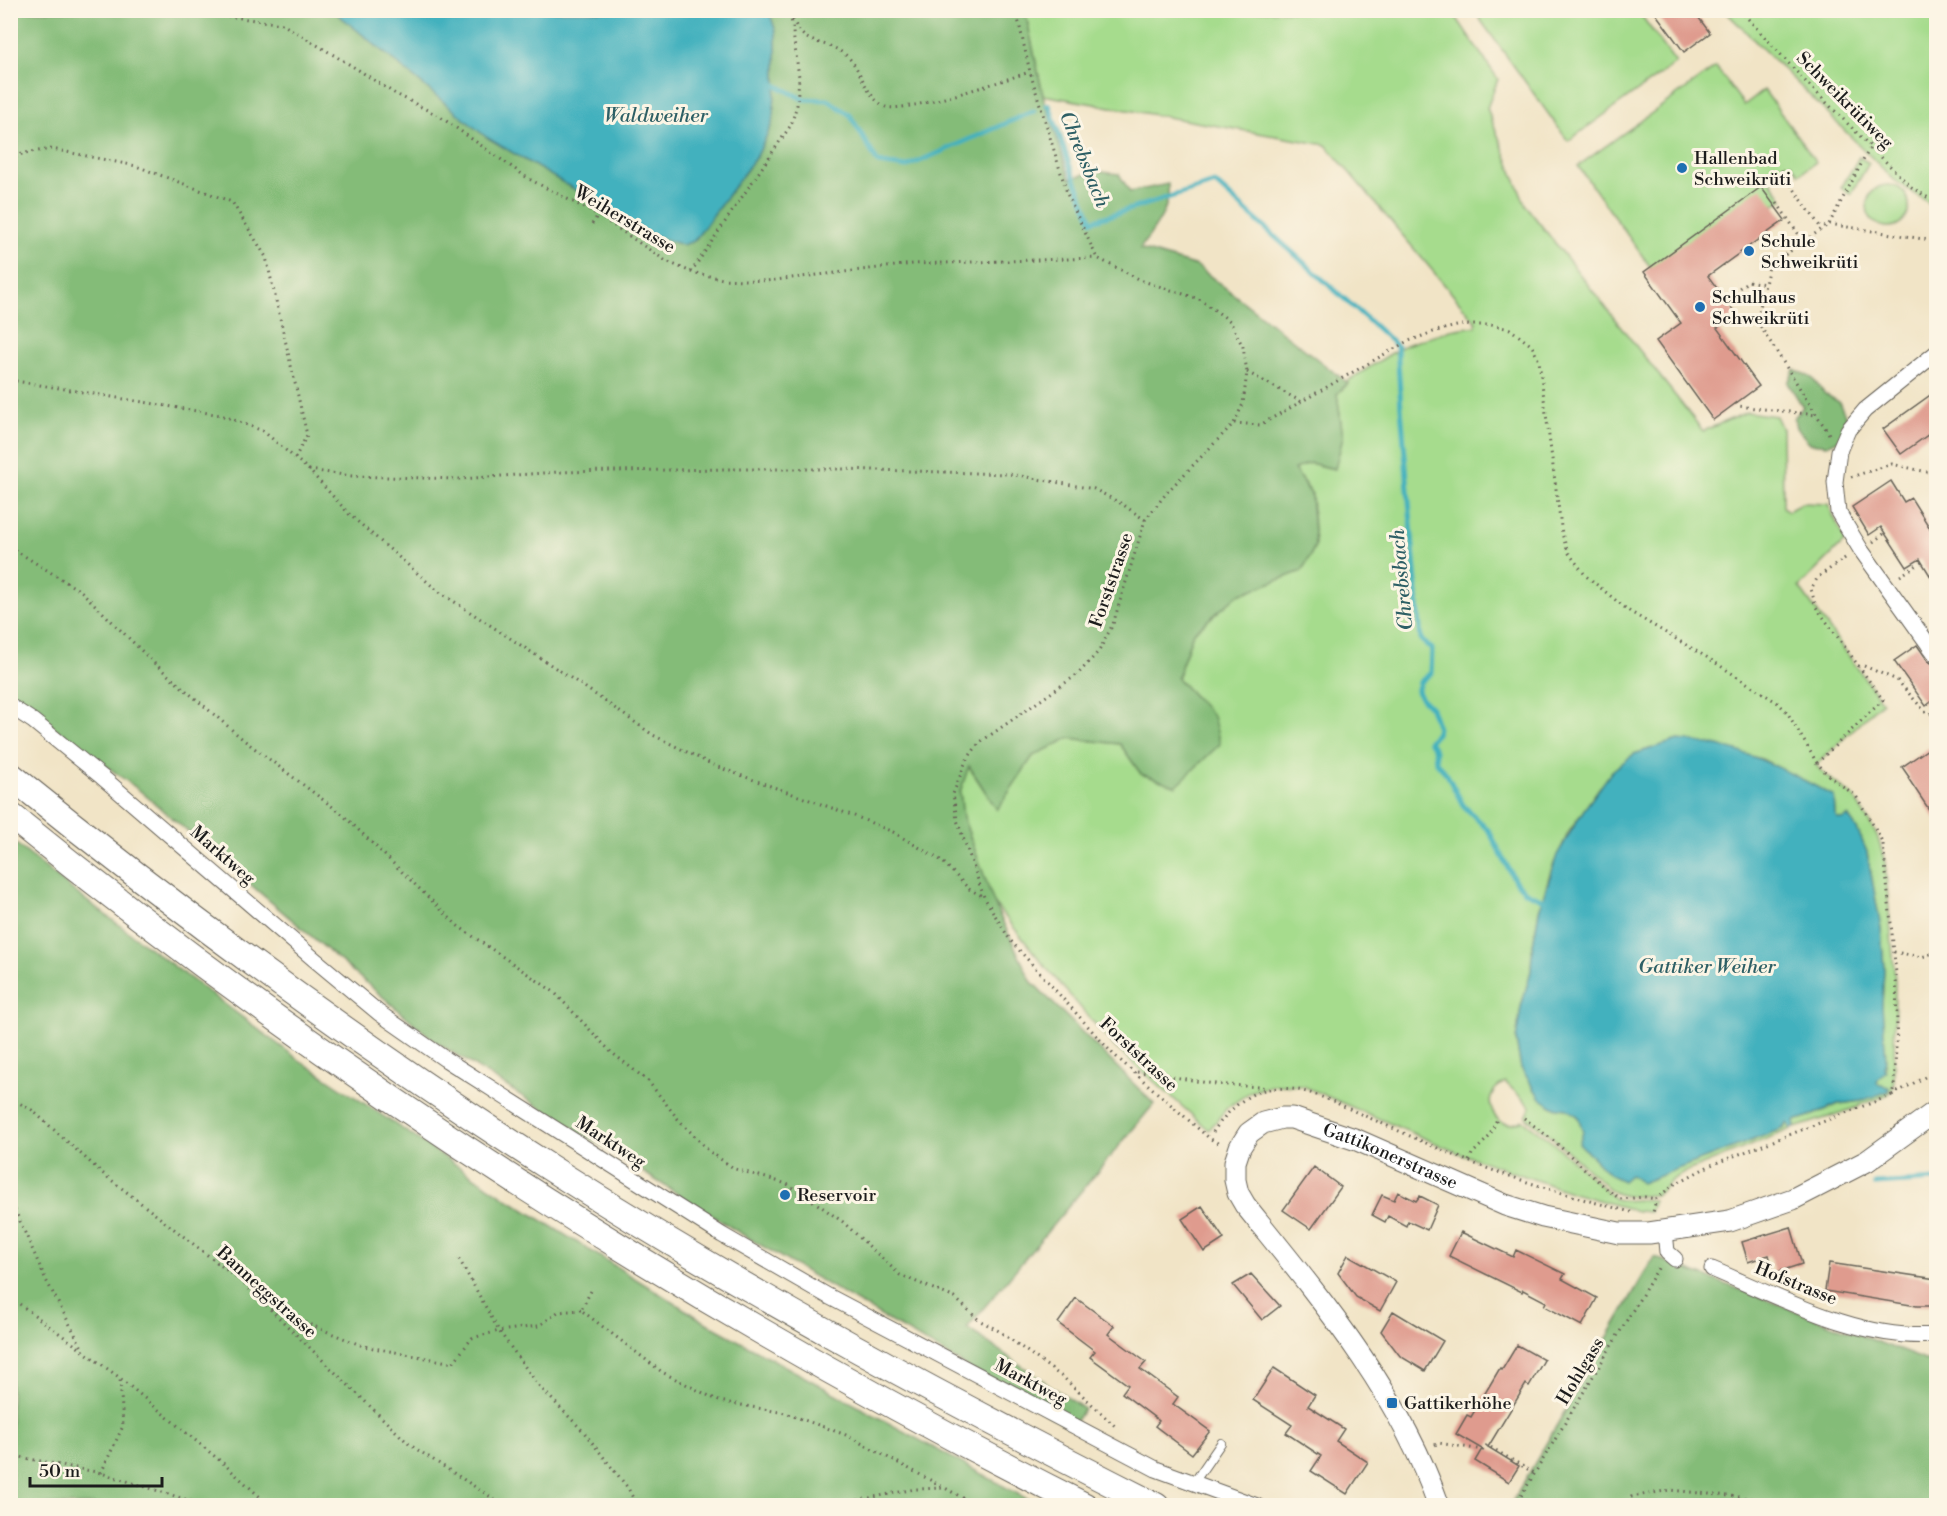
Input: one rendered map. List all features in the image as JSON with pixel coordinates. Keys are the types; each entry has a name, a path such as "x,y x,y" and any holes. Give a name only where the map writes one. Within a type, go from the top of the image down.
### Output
{"highway":[{"path":"10,775 145,883 277,981 375,1051 551,1168 708,1264 827,1333 1156,1506"},
{"path":"10,815 128,909 275,1019 390,1099 544,1201 669,1278 832,1372 1085,1506"}],"main road":[{"name":"Gattikonerstrasse","path":"1236,1154 1249,1133 1263,1123 1282,1118 1298,1119 1357,1140 1505,1205 1533,1214 1619,1233 1665,1231 1730,1221 1793,1198 1867,1161 1936,1111"},
{"path":"1236,1154 1235,1180 1245,1205 1352,1342 1392,1403 1425,1467 1439,1506"}],"street":[{"path":"1936,353 1865,410 1848,430 1839,451 1835,482 1838,512 1886,586 1936,656"},
{"name":"Marktweg","path":"10,706 33,721 102,777 330,973 379,1012 445,1059 722,1235 828,1296 1156,1469 1257,1506"},
{"path":"1665,1231 1667,1258"},
{"name":"Hofstrasse","path":"1712,1269 1833,1319 1877,1331 1922,1336 1936,1335"}],"lane":[{"path":"1193,1484 1221,1443"}],"path":[{"name":"Weiherstrasse","path":"186,10 282,24 393,93 439,117 530,179 598,215 666,261 691,272 723,279 766,280 913,264 1097,258"},
{"path":"1016,10 1030,72 1068,196 1097,258"},
{"name":"Schweikrütiweg","path":"1740,10 1804,80 1910,186 1936,203"},
{"path":"790,12 796,29 805,38 841,51 852,60 875,99 886,106 910,106 1030,72"},
{"path":"691,272 791,125 797,105 799,77 790,12"},
{"path":"1839,451 1757,321 1768,266 1829,224 1871,146"},
{"path":"10,160 24,153 52,149 136,166 232,202 266,256 307,435 295,458"},
{"path":"1781,170 1821,229"},
{"path":"1777,203 1803,241"},
{"path":"592,224 598,215"},
{"path":"1829,224 1936,241"},
{"name":"Forststrasse","path":"1097,258 1143,281 1198,299 1230,321 1243,347 1247,372 1243,404 1234,423 1169,490 1146,520 1113,624 1099,651 1078,674 979,743 966,761 953,794 957,820 984,897 1010,939 1113,1053 1209,1138 1236,1154"},
{"path":"1725,299 1748,281 1765,284"},
{"path":"1234,423 1260,425 1406,342 1436,331 1461,325 1491,325 1510,329 1532,346 1539,361 1562,534 1568,552 1586,576 1629,611 1778,703 1787,712 1817,763 1828,775 1856,796 1878,833 1886,864 1896,973 1897,1029 1892,1095"},
{"path":"1247,372 1302,402"},
{"path":"10,381 221,415 263,431 309,470 350,516 438,591 583,686 652,735 715,766 893,832 942,861 969,889 984,897"},
{"path":"1736,403 1738,406 1817,415"},
{"path":"1835,482 1892,464 1936,474"},
{"path":"309,470 352,476 460,479 558,472 725,469 843,469 1009,474 1094,489 1146,520"},
{"path":"10,547 82,592 155,664 245,741 342,814 458,926 554,992 611,1052 648,1081 678,1119 710,1152 735,1169 787,1184 816,1203 843,1222 900,1275 955,1298 979,1320 999,1331 1065,1379 1119,1431"},
{"path":"1817,763 1883,700 1816,607 1811,588 1818,577 1860,547"},
{"path":"1886,586 1922,562"},
{"path":"1858,666 1864,666 1897,680 1927,714 1936,713"},
{"path":"1894,952 1922,957 1936,952"},
{"path":"1648,1217 1653,1213 1656,1199 1673,1185 1711,1165 1892,1095 1936,1071"},
{"path":"1136,1072 1202,1082 1309,1092 1469,1161 1578,1198 1638,1214"},
{"path":"1213,1132 1222,1119 1240,1103 1254,1094 1269,1089"},
{"name":"Banneggstrasse","path":"10,1098 32,1110 101,1172 242,1282 410,1445 505,1506"},
{"path":"1524,1118 1620,1199 1645,1197 1656,1199"},
{"path":"1469,1161 1472,1154 1489,1137 1497,1119"},
{"path":"10,1199 46,1280 84,1352"},
{"name":"Hohlgass","path":"1515,1506 1660,1265 1667,1258"},
{"path":"459,1259 499,1331 539,1386 590,1439 627,1488 637,1506"},
{"path":"581,1310 591,1291"},
{"path":"10,1297 120,1378 224,1464 270,1506"},
{"path":"268,1308 363,1346 453,1363 472,1338 499,1331 539,1326 558,1312 581,1310 662,1372 719,1401 786,1413 846,1435 977,1506"},
{"path":"101,1473 123,1426 120,1378"},
{"path":"1433,1446 1438,1443 1483,1450 1487,1445 1534,1473"},
{"path":"10,1455 101,1473 207,1506"},
{"path":"828,1506 915,1489 945,1488"},
{"path":"1623,1506 1631,1497 1670,1490 1767,1500 1781,1506"}],"green space":[{"path":"11,11 334,11 486,137 650,234 682,245 694,241 758,154 772,124 776,85 776,32 769,11 1025,11 1043,95 1070,179 1094,171 1119,174 1130,192 1168,184 1164,211 1140,249 1197,266 1348,383 1337,394 1343,437 1335,469 1310,463 1294,469 1311,494 1315,546 1302,571 1238,595 1193,633 1177,678 1213,716 1220,744 1176,786 1141,774 1120,744 1069,738 1033,756 997,810 969,766 960,792 963,817 994,903 1031,981 1154,1104 967,1328 1084,1409 1071,1428 740,1233 436,1042 139,790 11,696"},
{"path":"1025,11 1452,11 1498,79 1487,108 1526,206 1703,431 1747,412 1776,416 1782,429 1783,507 1788,511 1802,503 1828,504 1845,541 1799,587 1882,702 1816,765 1854,797 1877,835 1885,862 1895,981 1894,1079 1893,1088 1889,1094 1795,1128 1793,1121 1839,1104 1861,1101 1877,1084 1885,1071 1882,1005 1884,969 1881,928 1867,852 1857,829 1848,816 1843,819 1837,818 1834,796 1762,759 1678,740 1634,754 1599,788 1568,833 1551,870 1539,911 1531,971 1521,1007 1516,1040 1521,1068 1552,1107 1567,1109 1578,1116 1583,1132 1641,1183 1784,1128 1788,1123 1791,1129 1687,1171 1672,1180 1657,1195 1628,1196 1612,1191 1526,1117 1531,1107 1505,1082 1495,1090 1490,1101 1492,1112 1499,1120 1509,1124 1523,1120 1556,1145 1615,1199 1654,1200 1650,1212 1637,1211 1573,1193 1456,1152 1303,1086 1274,1085 1250,1092 1227,1108 1209,1130 1115,1047 994,903 963,817 960,792 968,766 997,809 1033,756 1069,738 1120,744 1141,774 1213,716 1177,678 1193,633 1238,595 1302,571 1315,546 1312,494 1294,469 1310,463 1334,469 1343,437 1337,394 1348,384 1346,382 1403,346 1450,330 1476,326 1476,322 1326,145 1043,95"},
{"path":"1474,11 1638,11 1676,63 1568,141"},
{"path":"1725,11 1936,11 1936,208 1894,180"},
{"name":"Hallenbad Schweikrüti","path":"1716,67 1744,105 1764,90 1816,162 1799,174 1791,163 1769,178 1783,199 1774,205 1651,268 1578,166"},
{"path":"1859,157 1869,163 1851,194 1841,188"},
{"path":"1888,185 1896,186 1903,191 1908,198 1908,214 1903,221 1896,226 1888,227 1880,226 1873,221 1868,214 1867,206 1868,198 1873,191 1880,186"},
{"path":"1794,369 1812,378 1825,394 1839,402 1849,423 1838,440 1827,445 1810,443 1796,428 1794,418 1803,407 1788,383"},
{"path":"10,839 79,895 298,1059 509,1200 710,1325 1036,1504 11,1505"},
{"path":"1654,1257 1936,1364 1936,1505 1510,1506"}],"water":[{"name":"Waldweiher","path":"334,11 769,11 776,32 776,85 772,124 758,154 694,241 682,245 650,234 486,137"},
{"name":"Gattiker Weiher","path":"1678,740 1721,746 1759,759 1796,776 1834,796 1837,818 1843,819 1848,816 1857,829 1867,852 1881,928 1884,969 1882,1005 1886,1059 1884,1068 1886,1071 1878,1079 1877,1084 1889,1087 1889,1091 1861,1101 1838,1104 1794,1121 1795,1128 1791,1129 1788,1123 1784,1128 1641,1183 1630,1175 1623,1181 1610,1175 1579,1143 1583,1132 1578,1116 1567,1109 1553,1107 1540,1098 1521,1068 1516,1040 1521,1007 1531,971 1539,911 1557,855 1583,811 1612,771 1634,754"}],"building":[{"path":"1653,10 1693,10 1710,33 1684,52"},
{"name":"Schulhaus Schweikrüti","path":"1761,187 1785,220 1708,276 1736,314 1717,328 1759,386 1713,420 1656,341 1681,323 1644,272"},
{"path":"1936,391 1936,429 1901,454 1883,429"},
{"path":"1891,481 1904,502 1911,498 1936,538 1936,585 1920,559 1907,567 1881,527 1869,535 1852,507"},
{"path":"1917,645 1928,661 1936,666 1936,698 1926,706 1894,661"},
{"path":"1931,747 1936,754 1936,820 1902,767"},
{"path":"1314,1167 1341,1187 1311,1229 1283,1210"},
{"path":"1398,1192 1416,1201 1420,1196 1438,1205 1427,1230 1408,1221 1406,1226 1388,1216 1385,1222 1372,1215 1382,1195 1394,1200"},
{"path":"1202,1206 1224,1239 1204,1252 1182,1219"},
{"path":"1791,1227 1802,1264 1774,1273 1769,1255 1748,1262 1742,1242"},
{"path":"1461,1232 1513,1257 1516,1250 1565,1274 1562,1279 1597,1298 1582,1326 1544,1306 1546,1302 1449,1256"},
{"path":"1348,1255 1396,1282 1380,1311 1356,1297 1338,1273"},
{"path":"1829,1263 1936,1279 1936,1306 1917,1306 1825,1291"},
{"path":"1251,1274 1280,1306 1262,1320 1233,1285"},
{"path":"1076,1298 1114,1326 1108,1334 1146,1362 1140,1369 1178,1397 1173,1404 1210,1431 1192,1454 1155,1426 1159,1421 1122,1393 1128,1385 1090,1357 1095,1351 1058,1323"},
{"path":"1393,1311 1443,1341 1425,1371 1400,1356 1381,1331"},
{"path":"1517,1345 1544,1360 1529,1386 1526,1384 1488,1447 1519,1466 1509,1482 1475,1461 1482,1449 1456,1434 1467,1415 1471,1417 1500,1368 1502,1370"},
{"path":"1274,1368 1315,1395 1308,1406 1344,1429 1336,1441 1368,1462 1347,1494 1311,1471 1321,1456 1286,1433 1292,1425 1253,1400"}],"waterway":[{"name":"Chrebsbach","path":"770,82 803,99 828,100 850,115 878,163 906,167 1034,111"},
{"name":"Chrebsbach","path":"1047,105 1049,105 1092,221 1215,183 1397,346 1421,640 1432,649 1431,673 1420,682 1417,692 1431,708 1438,728 1429,741 1435,751 1436,762 1446,773 1463,805 1489,831 1515,881 1526,892 1548,902"},
{"path":"1875,1184 1936,1180"}],"place":[{"name":"Hallenbad Schweikrüti","path":"1682,168"},
{"name":"Schule Schweikrüti","path":"1749,251"},
{"name":"Schulhaus Schweikrüti","path":"1700,307"},
{"name":"Reservoir","path":"785,1195"},
{"name":"Gattikerhöhe","path":"1392,1403"}]}
